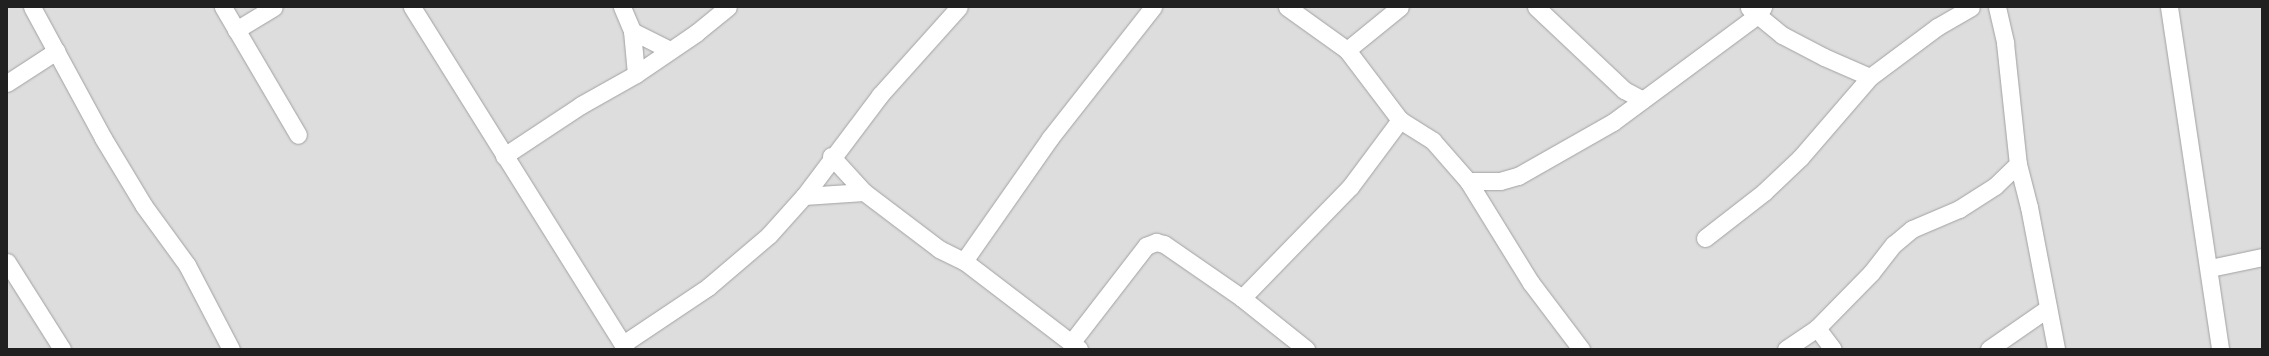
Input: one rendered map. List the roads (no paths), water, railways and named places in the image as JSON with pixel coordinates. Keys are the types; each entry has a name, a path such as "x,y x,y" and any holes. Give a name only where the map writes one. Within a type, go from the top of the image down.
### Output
{"street":[{"path":"32,7 103,138 144,206 187,265 231,349"},
{"path":"223,7 298,135"},
{"path":"236,30 274,7"},
{"path":"412,7 624,347 744,258 773,231 804,196 831,156 880,95 959,7"},
{"path":"622,7 632,31 636,74"},
{"path":"504,156 581,105 636,74 696,33 728,7"},
{"path":"964,261 1050,138 1153,7"},
{"path":"1287,7 1347,50 1400,120 1433,141 1468,182 1531,283 1581,349"},
{"path":"1347,50 1400,7"},
{"path":"1536,7 1624,90 1643,100"},
{"path":"1705,238 1764,192 1800,158 1870,77 1937,27 1971,7"},
{"path":"1997,7 2005,43 2018,164 2029,207 2056,349"},
{"path":"2169,7 2210,268 2220,349"},
{"path":"1468,182 1500,181 1518,176 1613,122 1643,100 1757,9 1782,35 1824,57 1870,77"},
{"path":"632,31 670,50"},
{"path":"7,82 56,51"},
{"path":"1242,298 1350,187 1400,120"},
{"path":"831,156 864,192 939,249 964,261 1075,346 1146,246 1156,242 1164,244 1242,298 1306,349"},
{"path":"1786,349 1817,328 1871,273 1894,244 1912,229 1965,205 1995,186 2018,164"},
{"path":"804,196 864,192"},
{"path":"2210,268 2262,257"},
{"path":"7,262 62,349"},
{"path":"1990,349 2048,308"},
{"path":"1817,328 1832,349"}]}
